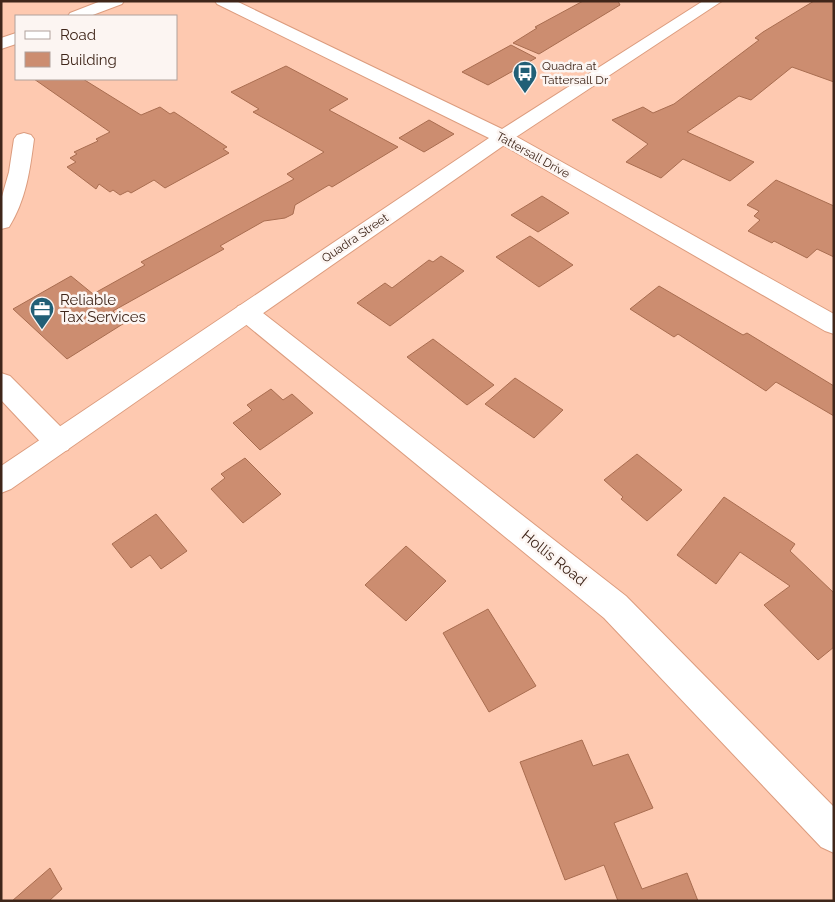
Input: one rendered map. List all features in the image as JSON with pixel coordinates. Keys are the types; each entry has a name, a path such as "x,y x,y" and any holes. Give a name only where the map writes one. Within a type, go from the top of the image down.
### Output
{"main road":[{"path":"79,15 116,1"},
{"name":"Tattersall Drive","path":"223,1 503,138 834,325"},
{"name":"Quadra Street","path":"1,481 503,138 714,1"},
{"path":"1,44 15,38"},
{"path":"1,222 9,208 20,178 24,139"},
{"name":"Hollis Road","path":"246,312 615,607 834,834"},
{"path":"1,383 58,442"}],"building":[{"path":"583,1 618,1 620,5 539,54 513,43 537,28 535,27"},
{"path":"814,1 834,1 834,82 792,67 751,100 739,96 687,132 754,162 730,181 683,159 661,178 626,162 648,144 612,120 643,107 653,113 674,104 759,40 755,38 763,32"},
{"path":"511,45 536,58 488,85 462,72"},
{"path":"286,66 348,99 329,110 398,147 332,187 329,185 295,205 293,214 285,218 264,221 220,246 224,249 113,311 126,322 67,359 13,309 71,276 93,294 145,265 141,262 294,179 287,174 324,152 253,112 259,109 231,92"},
{"path":"35,80 85,80 141,115 160,107 170,114 174,112 227,147 223,149 229,153 165,188 154,180 131,193 128,191 120,195 113,190 110,192 99,184 96,189 67,167 76,162 70,158 77,154 74,152 98,141 96,139 110,132"},
{"path":"429,120 454,134 424,152 399,138"},
{"path":"776,180 834,206 834,257 817,249 807,258 774,241 772,243 748,231 760,220 754,216 759,211 747,205"},
{"path":"542,196 569,213 538,232 511,215"},
{"path":"530,236 573,265 539,287 496,257"},
{"path":"441,256 464,271 390,326 357,303 385,283 392,288 429,260 433,262"},
{"path":"659,286 743,335 747,333 834,386 834,416 776,382 766,391 678,334 674,337 630,309"},
{"path":"433,339 494,385 467,405 407,357"},
{"path":"515,378 563,410 534,438 485,404"},
{"path":"271,389 283,400 292,394 313,413 260,450 233,423 252,410 247,405"},
{"path":"637,454 682,490 647,521 621,499 623,497 604,480"},
{"path":"245,458 281,494 243,523 211,489 225,478 221,474"},
{"path":"724,497 795,544 790,551 834,593 834,647 818,660 764,605 790,586 740,552 716,584 677,555"},
{"path":"156,514 187,551 161,569 150,555 131,568 112,544"},
{"path":"406,546 446,581 406,621 365,585"},
{"path":"488,609 536,686 489,712 443,633"},
{"path":"582,740 593,766 628,754 653,808 614,823 642,889 687,873 698,901 618,901 604,865 565,880 520,762"},
{"path":"50,868 62,889 49,901 12,901"}],"place":[{"name":"Quadra at Tattersall Dr","path":"525,94"},
{"name":"Reliable Tax Services","path":"42,330"}]}
